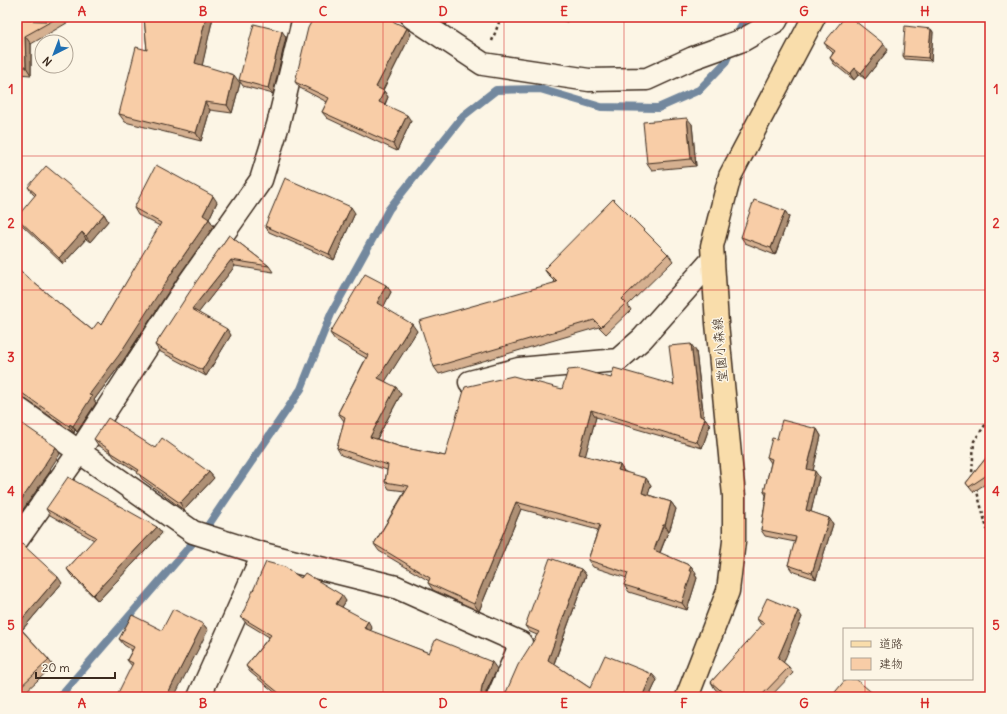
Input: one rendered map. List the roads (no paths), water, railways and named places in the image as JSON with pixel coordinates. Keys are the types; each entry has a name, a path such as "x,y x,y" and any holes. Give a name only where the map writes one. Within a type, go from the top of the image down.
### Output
{"main road":[{"name":"堂園小森線","path":"687,697 728,591 734,541 734,496 717,324 712,246 730,176 814,17"}],"street":[{"path":"17,540 79,452 190,281 262,180 278,125 304,17"},
{"path":"412,17 482,64 596,80 647,79 693,58 743,40 776,21 778,17"},
{"path":"470,382 519,369 618,360 642,339 712,260"},
{"path":"17,408 193,532 263,554 396,587 522,643 498,697"},
{"path":"199,697 263,554"}],"waterway":[{"path":"736,38 745,17"},
{"path":"58,697 209,524 301,389 331,314 389,209 463,116 496,90 540,89 601,107 658,108 699,90 725,63 731,49"}]}
